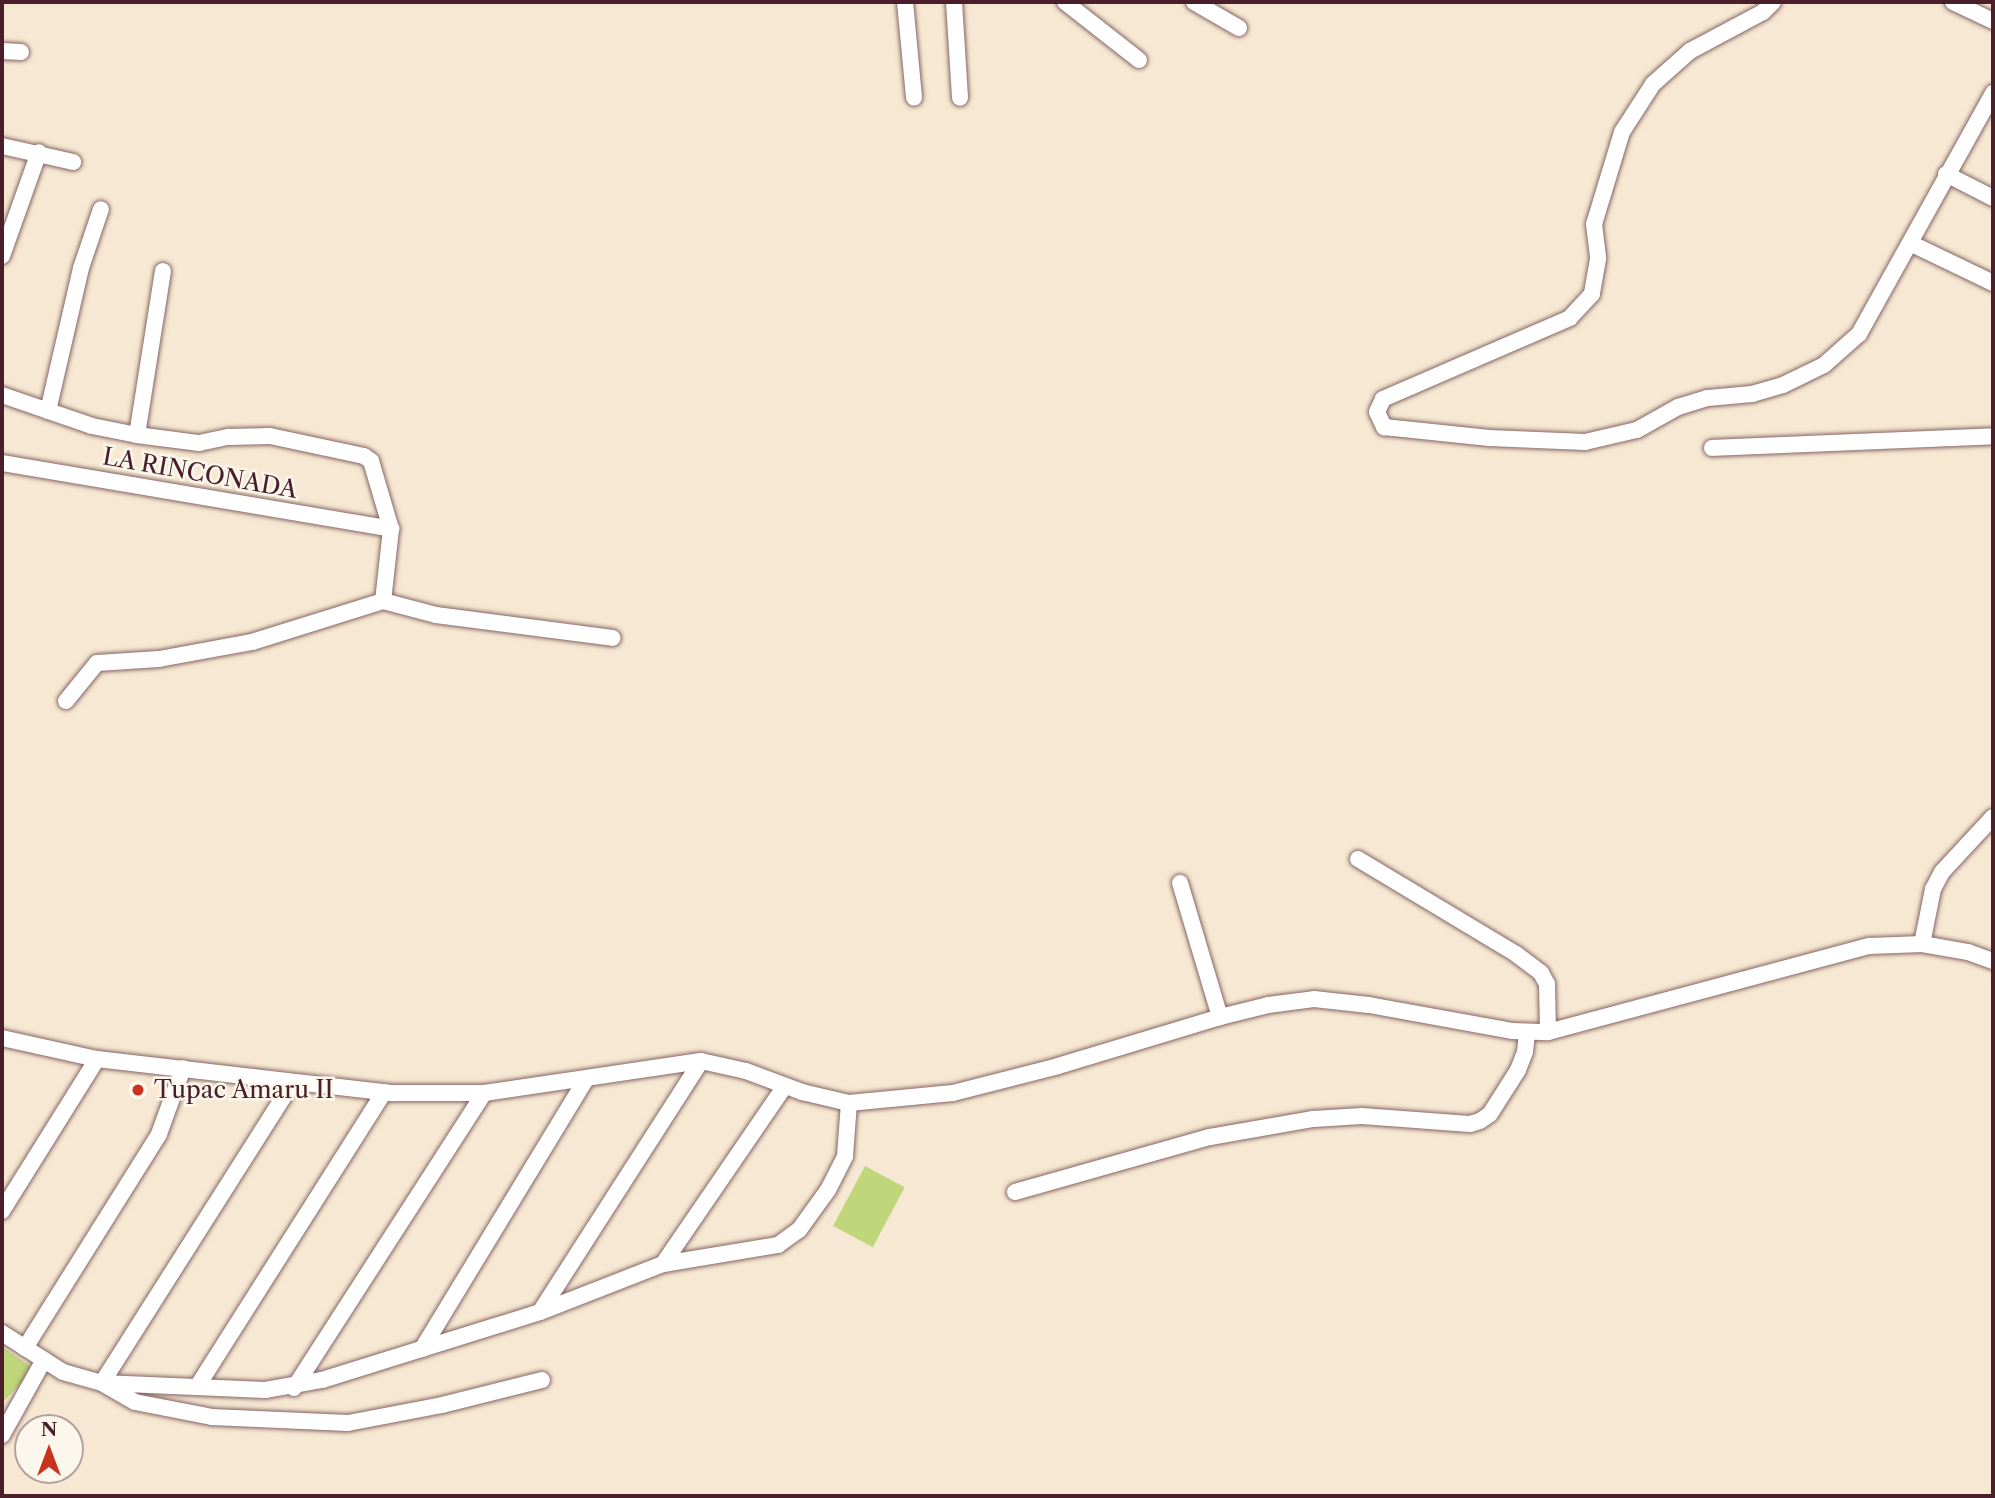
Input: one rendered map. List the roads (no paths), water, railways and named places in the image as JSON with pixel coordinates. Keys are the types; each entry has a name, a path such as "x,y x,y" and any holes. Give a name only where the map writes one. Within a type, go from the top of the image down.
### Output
{"street":[{"path":"905,2 914,98"},
{"path":"954,2 960,98"},
{"path":"1065,2 1139,60"},
{"path":"1194,2 1239,28"},
{"path":"1773,2 1763,12 1689,51 1653,84 1622,132 1594,224 1598,259 1592,294 1570,318 1383,399 1377,412 1384,427 1489,438 1585,442 1637,430 1678,407 1708,398 1752,394 1783,385 1824,365 1859,334 1912,244 1946,174 1992,100"},
{"path":"1953,2 1993,21"},
{"path":"2,51 20,52"},
{"path":"2,146 39,152 73,162"},
{"path":"2,256 39,152"},
{"path":"1946,174 1993,198"},
{"path":"48,411 80,268 101,209"},
{"path":"1912,244 1993,283"},
{"path":"137,435 163,271"},
{"path":"2,395 92,426 137,435 199,443 228,437 270,436 364,456 371,461 391,529 383,601"},
{"path":"1712,448 1993,436"},
{"name":"LA RINCONADA","path":"2,463 391,529"},
{"path":"66,701 97,663 159,659 252,642 383,601 436,615 613,638"},
{"path":"1922,944 1933,888 1942,872 1993,817"},
{"path":"1358,859 1516,954 1541,973 1547,984 1548,1032"},
{"path":"1180,883 1220,1017"},
{"path":"5,1044 96,1059 384,1092 484,1093 701,1061 746,1071 785,1086 849,1103 953,1093 1058,1066 1220,1017 1314,999 1527,1033 1548,1032 1870,946 1922,944 1968,952 1993,961"},
{"path":"1015,1192 1210,1137 1313,1119 1362,1116 1470,1124 1490,1114 1518,1070 1525,1052 1527,1033"},
{"path":"2,1211 96,1059"},
{"path":"540,1312 701,1061"},
{"path":"25,1348 159,1134 183,1068"},
{"path":"422,1349 586,1079"},
{"path":"102,1383 293,1082"},
{"path":"663,1264 785,1086"},
{"path":"197,1387 384,1092"},
{"path":"294,1388 484,1093"},
{"path":"2,1333 63,1372 102,1383 265,1390 294,1388 540,1312 663,1264 778,1245 799,1230 828,1190 845,1156 849,1103"},
{"path":"2,1435 44,1360"},
{"path":"102,1383 135,1402 212,1417 348,1423 442,1405 542,1380"}],"place":[{"name":"Tupac Amaru II","path":"138,1090"}]}
